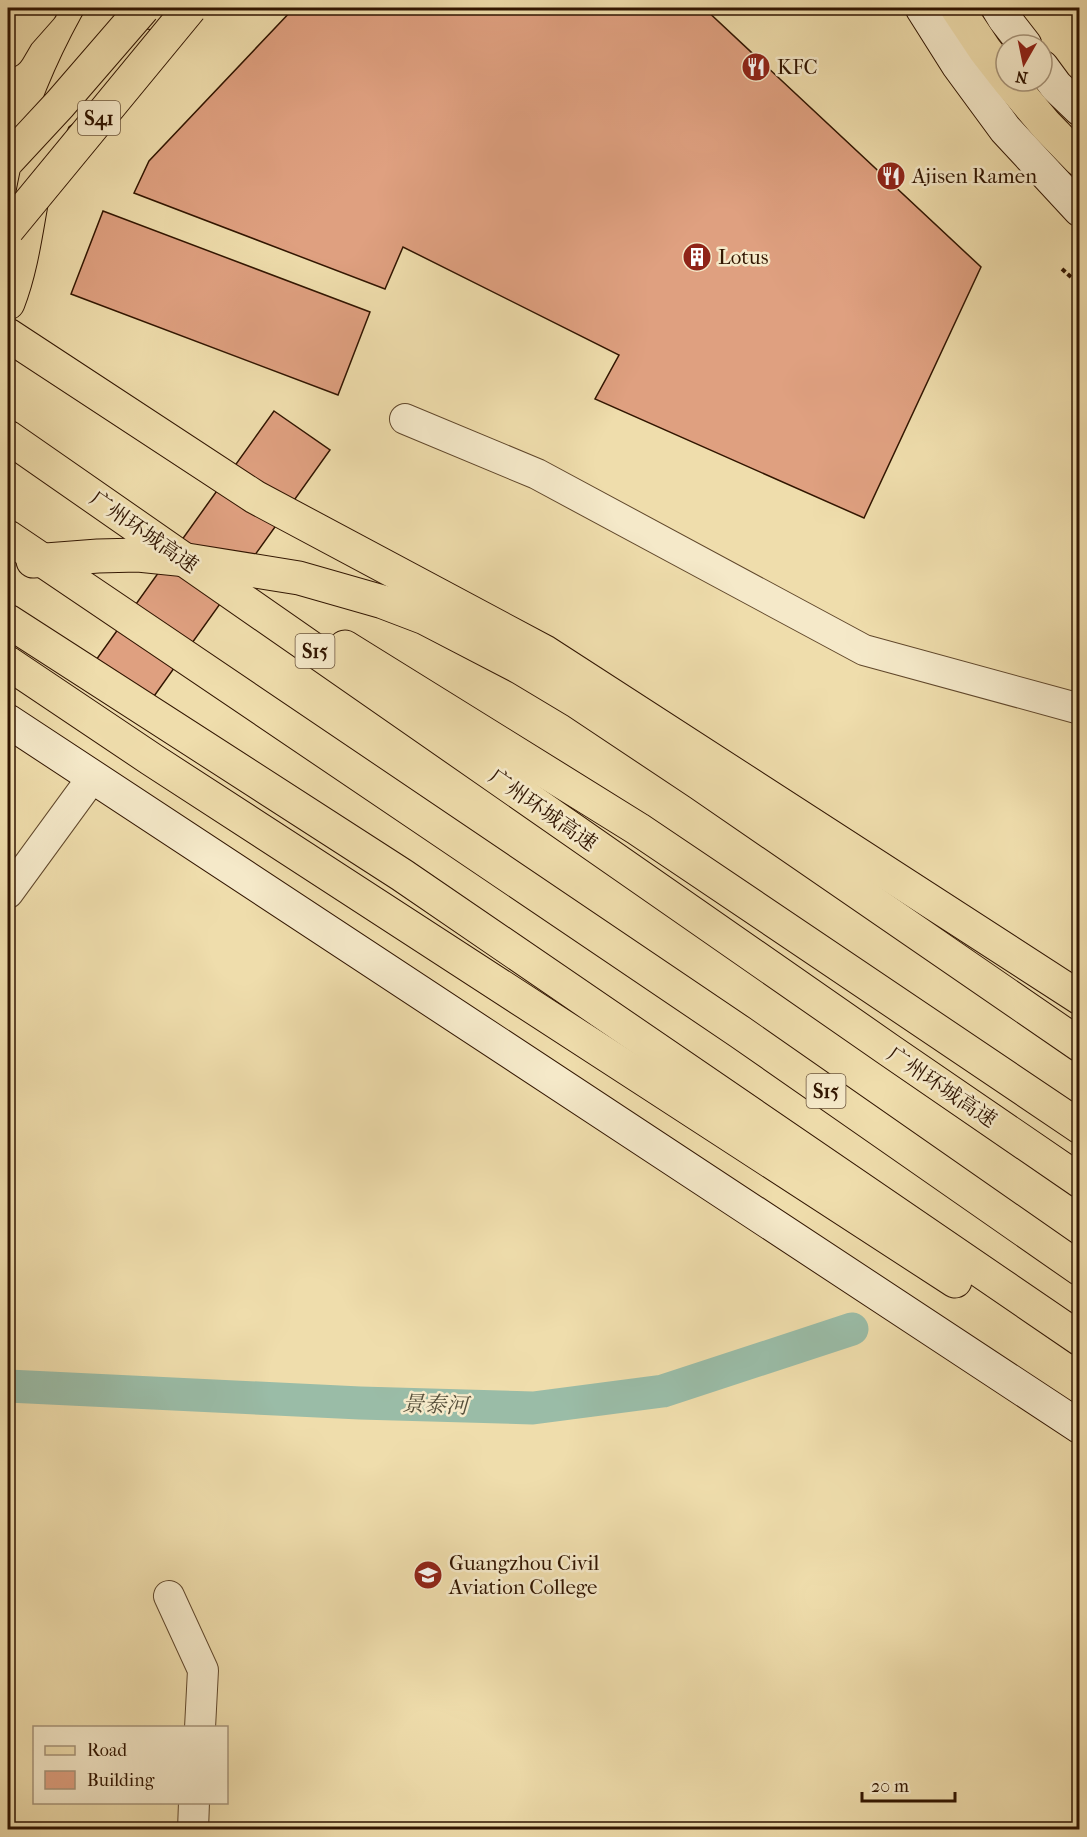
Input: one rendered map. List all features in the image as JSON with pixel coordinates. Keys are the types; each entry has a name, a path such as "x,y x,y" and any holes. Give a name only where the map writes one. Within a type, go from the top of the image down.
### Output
{"main road":[{"path":"8,51 18,34 41,8"},
{"path":"8,303 14,287 43,150 68,84 106,8"},
{"path":"8,160 143,8"},
{"path":"55,116 117,73 148,45 182,8"},
{"name":"S41","path":"8,229 190,8"},
{"path":"922,8 958,65 1005,129 1080,210"},
{"path":"957,8 994,62"},
{"path":"998,8 1016,33"},
{"path":"1054,83 1080,109"},
{"path":"1019,93 1080,160"},
{"path":"8,335 255,497 545,652 1080,999"},
{"path":"9,438 638,828 1080,1127"},
{"name":"广州环城高速","path":"9,438 888,1050 1080,1181"},
{"name":"S15","path":"8,537 731,1025 1080,1269"},
{"path":"8,565 98,555 138,555 187,560 299,579 383,602 425,618 521,668 576,701 1080,1045"},
{"path":"8,621 392,869 1080,1340"},
{"path":"8,663 151,759 1080,1362"},
{"path":"8,721 1080,1427"}],"street":[{"path":"405,419 537,474 864,650 1080,709"},
{"path":"8,893 92,778"},
{"path":"169,1596 203,1670 200,1726"},
{"path":"193,1830 194,1804"}],"path":[{"path":"1062,269 1080,285"}],"building":[{"name":"Lotus","path":"294,8 704,8 981,267 864,518 595,399 619,355 403,247 385,289 134,193 149,161"},
{"path":"103,211 370,312 338,395 71,294"},
{"path":"274,411 330,450 137,720 81,681"}],"waterway":[{"name":"景泰河","path":"8,1386 360,1403 533,1408 663,1391 852,1329"}],"place":[{"name":"KFC","path":"756,67"},
{"name":"Ajisen Ramen","path":"891,176"},
{"name":"Lotus","path":"697,257"},
{"name":"Guangzhou Civil Aviation College","path":"428,1575"}]}
